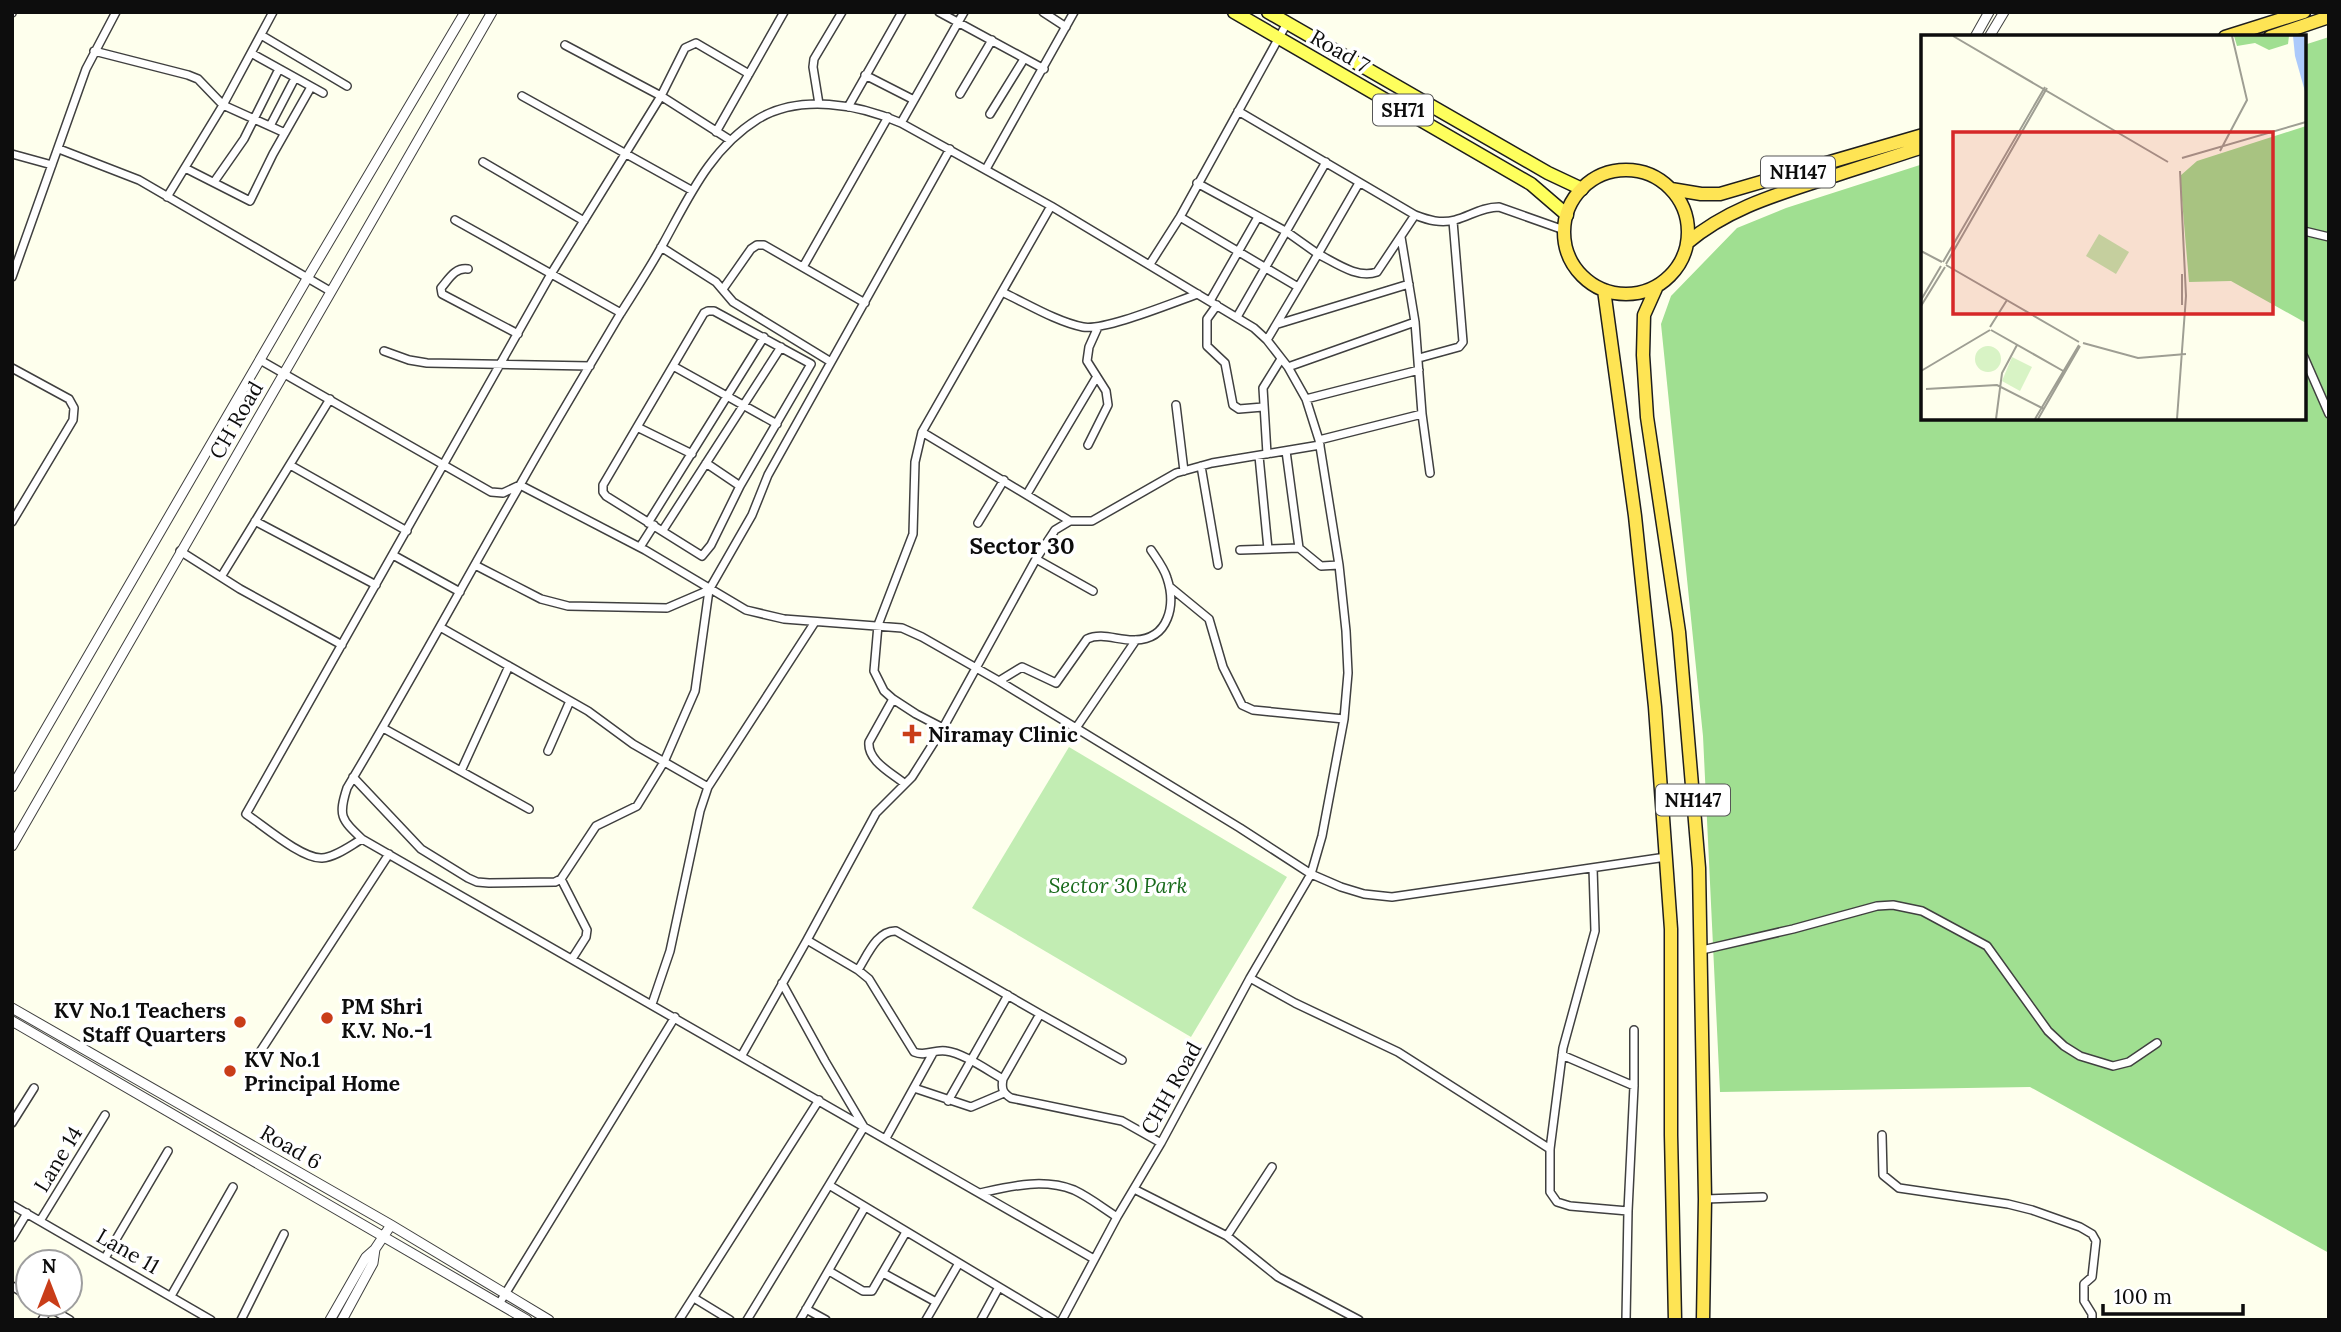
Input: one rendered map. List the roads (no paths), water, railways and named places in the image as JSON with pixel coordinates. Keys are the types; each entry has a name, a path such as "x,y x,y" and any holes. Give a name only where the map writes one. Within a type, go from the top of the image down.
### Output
{"highway":[{"path":"2231,35 2304,12"},
{"path":"2276,35 2329,17"},
{"name":"NH147","path":"1582,189 1595,178 1611,172 1629,170 1647,173 1671,189 1720,194 1921,136"},
{"name":"NH147","path":"1703,1320 1705,1199 1699,868 1679,632 1647,417 1642,331 1644,315 1657,286 1670,276 1679,265 1688,243 1705,228 1767,197 1921,148"},
{"path":"1582,189 1572,201 1564,230 1567,251 1574,265 1583,276 1604,290 1621,294 1635,293 1657,286"},
{"path":"1671,189 1685,212 1689,227 1688,243"},
{"name":"NH147","path":"1604,290 1635,516 1655,707 1671,929 1671,1135 1675,1320"}],"main road":[{"name":"Road 7","path":"1234,12 1531,184 1567,215"},
{"name":"Road 7","path":"1268,12 1548,173 1582,189"}],"street":[{"path":"167,197 223,105 273,12"},
{"name":"CH Road","path":"12,788 465,12"},
{"name":"CH Road","path":"12,846 492,12"},
{"path":"716,132 784,12"},
{"path":"819,104 814,59 842,12"},
{"path":"848,107 902,12"},
{"path":"939,12 1044,69"},
{"path":"901,123 964,12"},
{"path":"1043,12 1066,27"},
{"path":"986,169 1074,12"},
{"path":"1976,35 1989,12"},
{"path":"1990,35 2004,12"},
{"path":"12,277 94,51 114,14"},
{"path":"1150,264 1180,217 1287,23"},
{"path":"261,35 347,86"},
{"path":"960,94 992,40"},
{"path":"749,74 696,43 685,48 661,96 551,274 246,814 309,856 332,856 362,839 1094,1259"},
{"path":"565,45 661,96 730,140"},
{"path":"94,51 198,79 223,105 285,132"},
{"path":"251,53 323,93"},
{"path":"990,114 1024,59"},
{"path":"214,182 244,139 279,69"},
{"path":"865,75 914,100"},
{"path":"270,126 295,78"},
{"path":"186,168 250,201 311,87"},
{"path":"522,96 691,190"},
{"name":"CHH Road","path":"362,839 344,822 341,805 353,777 520,485 661,247 691,190 709,163 730,140 760,118 791,106 819,104 848,107 888,117 1051,206 1254,328 1267,340 1288,368 1306,399 1320,443 1339,565 1348,673 1344,719 1322,836 1311,874 1250,978 1062,1320"},
{"path":"1238,111 1415,215 1433,221 1452,221 1488,207 1499,207 1564,230"},
{"path":"803,267 888,117"},
{"path":"12,146 12,154 52,165"},
{"path":"59,149 139,180 330,291"},
{"path":"353,777 421,849 477,882 548,883 561,879 596,825 636,807 664,762 695,691 709,590 752,515 768,475 950,149"},
{"path":"484,162 584,221"},
{"path":"1237,317 1326,162"},
{"path":"1197,183 1287,232 1318,254 1357,273 1369,275 1377,272 1415,215"},
{"path":"1267,340 1359,183"},
{"path":"943,728 916,714 884,691 874,671 877,625 913,534 915,462 922,432 1051,206"},
{"path":"1180,217 1298,287"},
{"path":"1258,217 1213,303 1207,319 1207,346 1226,363 1233,405 1239,409 1263,407"},
{"path":"455,220 621,313"},
{"path":"1419,358 1459,347 1463,342 1452,221"},
{"path":"2306,231 2329,237"},
{"path":"1401,237 1415,322 1422,414 1430,473"},
{"path":"723,289 751,249 764,246 865,303"},
{"path":"661,247 723,289 733,302 831,362"},
{"path":"468,270 456,271 441,288 442,294 518,334"},
{"path":"1277,324 1409,284"},
{"path":"1002,292 1086,328 1098,327 1198,294"},
{"path":"714,311 768,339 811,364 740,486 711,545 702,556 606,496 603,485 704,313 714,311"},
{"path":"1288,368 1415,322"},
{"path":"1088,445 1108,405 1105,391 1090,369 1087,355 1098,327"},
{"path":"639,547 727,396 768,339 780,331"},
{"path":"663,530 781,347"},
{"path":"384,351 427,363 590,366"},
{"path":"1268,549 1263,407 1265,383 1281,359"},
{"path":"260,360 491,492 503,493 520,485 639,547 746,610 766,616 816,622 902,628 976,667 1311,874 1340,887 1364,894 1392,897 1666,857"},
{"path":"2306,362 2329,414"},
{"path":"673,366 777,424"},
{"path":"12,368 69,399 74,408 73,420 12,523"},
{"path":"1306,399 1419,370"},
{"path":"1027,494 1096,378"},
{"path":"221,578 330,399"},
{"path":"1176,405 1184,471"},
{"path":"742,1055 876,813 918,768 1055,530 1070,521 1092,521 1176,473 1200,466 1286,452 1422,414"},
{"path":"637,427 692,454"},
{"path":"922,432 1070,521"},
{"path":"1286,452 1299,548"},
{"path":"706,463 740,486"},
{"path":"290,465 407,531"},
{"path":"1200,466 1218,565"},
{"path":"978,523 1004,480"},
{"path":"256,521 376,585"},
{"path":"1240,550 1299,548 1321,566 1339,565"},
{"path":"999,681 1022,667 1056,683 1087,639 1098,636 1136,640 1156,635 1164,626 1171,609 1170,587 1151,550"},
{"path":"180,551 221,578 342,645"},
{"path":"393,555 460,592"},
{"path":"1036,559 1093,591"},
{"path":"475,565 541,599 568,606 667,608 709,590"},
{"path":"1170,587 1209,619 1220,659 1242,705 1253,710 1344,719"},
{"path":"652,1004 670,951 700,811 708,787 816,622"},
{"path":"440,628 588,711 633,744 708,787"},
{"path":"1076,728 1136,640"},
{"path":"461,771 509,666"},
{"path":"894,699 869,742 868,750 871,757 905,784"},
{"path":"548,751 570,701"},
{"path":"383,728 528,809"},
{"path":"260,1052 389,854"},
{"path":"1593,868 1595,930 1562,1055 1550,1149 1550,1192 1557,1202 1570,1206 1628,1211"},
{"path":"561,879 587,930 586,937 572,959"},
{"path":"1702,950 1877,906 1893,905 1922,911 1987,946 2048,1031 2080,1056 2113,1066 2129,1062 2157,1044"},
{"path":"858,970 881,936 888,930 896,931 1122,1060"},
{"path":"807,940 869,979 914,1052 922,1056 943,1050 953,1052 1003,1079"},
{"path":"1250,978 1295,1003 1398,1052 1550,1149"},
{"path":"782,983 864,1126"},
{"path":"948,1101 1008,995"},
{"name":"Road 6","path":"12,1008 391,1225 549,1320"},
{"path":"1040,1014 1003,1079 1001,1086 1004,1093 1011,1098 1122,1121 1161,1143"},
{"path":"499,1304 675,1017"},
{"name":"Road 6","path":"12,1021 527,1320"},
{"path":"1626,1320 1634,1030"},
{"path":"886,1139 933,1052"},
{"path":"1562,1055 1634,1086"},
{"path":"12,1123 34,1088"},
{"path":"914,1088 971,1107 1004,1093"},
{"path":"678,1320 820,1100"},
{"name":"Lane 14","path":"40,1221 105,1115"},
{"path":"747,1320 864,1126"},
{"path":"1882,1135 1883,1175 1899,1188 2008,1204 2080,1227 2092,1234 2096,1241 2092,1278 2084,1284 2084,1301 2092,1314 2092,1320"},
{"path":"105,1258 168,1151"},
{"path":"1227,1236 1272,1167"},
{"path":"980,1193 1026,1183 1058,1185 1076,1191 1117,1217"},
{"path":"829,1185 1054,1320"},
{"path":"171,1296 233,1187"},
{"path":"1134,1188 1227,1236 1279,1278 1359,1320"},
{"path":"1705,1199 1763,1197"},
{"name":"Lane 11","path":"12,1205 211,1320"},
{"path":"800,1320 864,1207"},
{"path":"12,1238 27,1213"},
{"path":"330,1320 366,1257 375,1249 391,1225"},
{"path":"830,1271 867,1292 872,1292 906,1232"},
{"path":"241,1320 284,1234"},
{"path":"342,1320 373,1263 375,1249"},
{"path":"926,1320 959,1263"},
{"path":"883,1273 936,1302"},
{"path":"981,1320 999,1287"},
{"path":"694,1298 730,1320"},
{"path":"806,1309 826,1320"}],"place":[{"name":"Niramay Clinic","path":"912,734"},
{"name":"PM Shri K.V. No.-1","path":"327,1018"},
{"name":"KV No.1 Teachers Staff Quarters","path":"240,1022"},
{"name":"KV No.1 Principal Home","path":"230,1071"}],"district":[{"name":"Sector 30","path":"1022,545"}],"park label":[{"name":"Sector 30 Park","path":"1118,885"}]}
